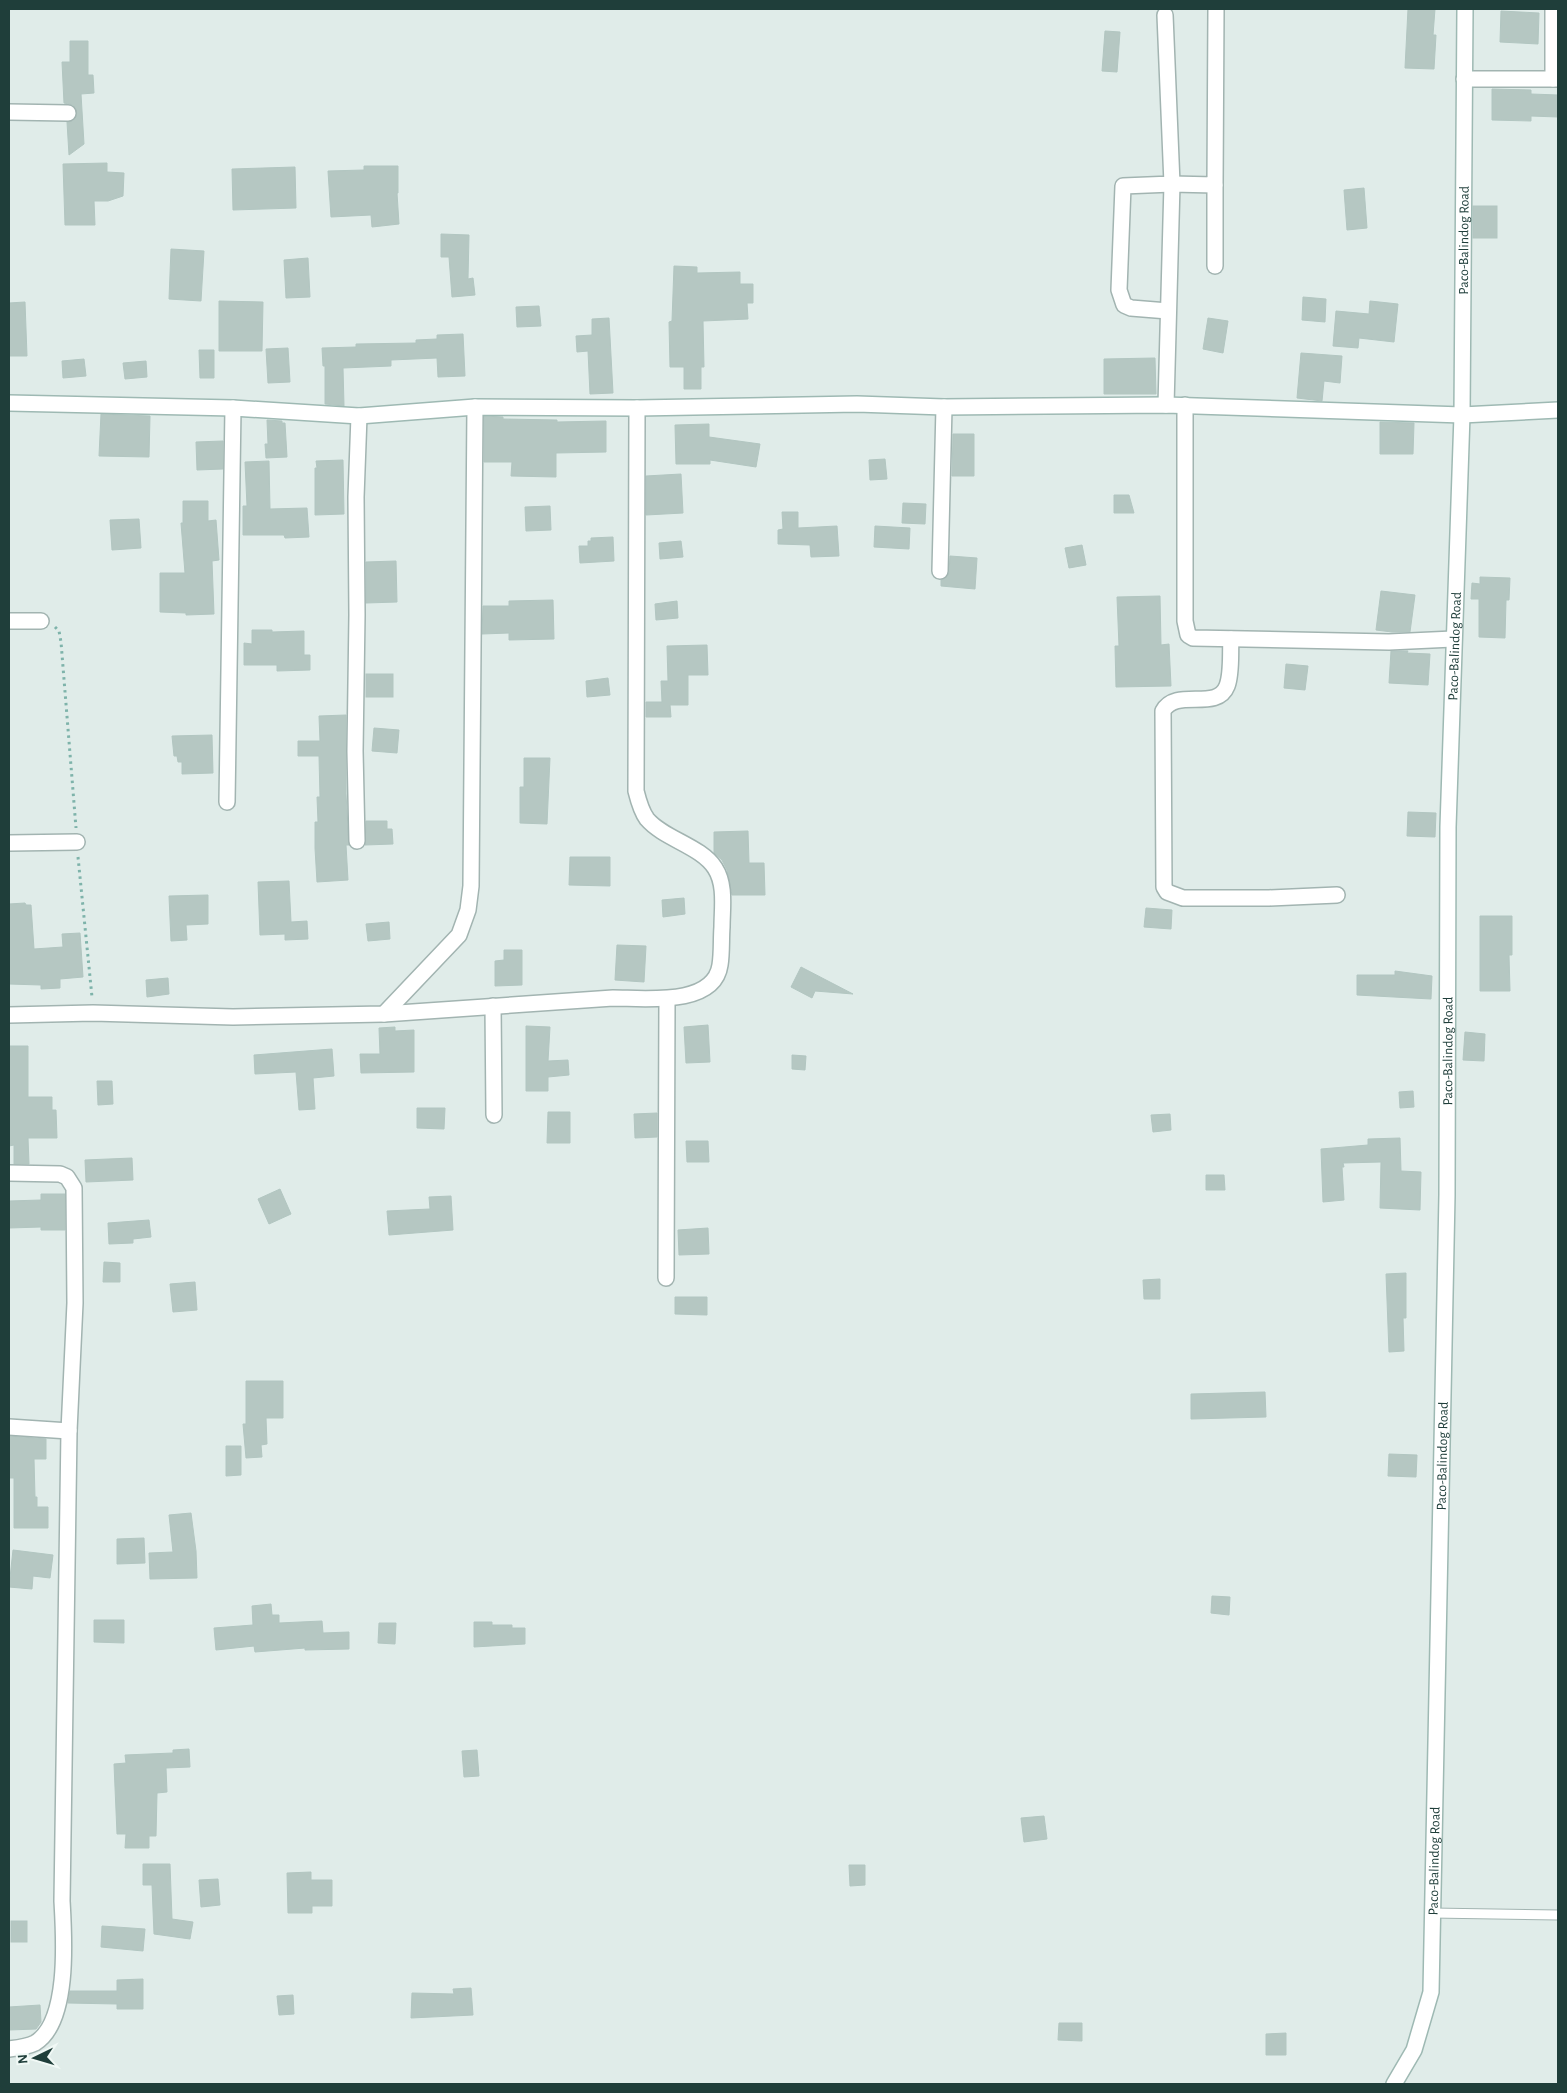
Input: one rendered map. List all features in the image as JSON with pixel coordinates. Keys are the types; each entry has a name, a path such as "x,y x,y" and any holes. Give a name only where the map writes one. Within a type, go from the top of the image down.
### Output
{"street":[{"path":"1215,266 1216,9"},
{"name":"Paco-Balindog Road","path":"1394,2084 1414,2050 1431,1992 1447,1195 1448,826 1462,415 1465,9"},
{"path":"1464,80 1555,79 1553,9"},
{"path":"1165,14 1172,184 1166,405"},
{"path":"9,112 68,113"},
{"path":"1168,311 1131,308 1124,305 1120,290 1123,186 1215,185"},
{"path":"9,403 233,408 359,416 476,407 637,408 857,404 944,407 1185,405 1462,415 1558,410"},
{"path":"1185,405 1186,631 1188,635 1193,638 1389,642 1453,639"},
{"path":"384,1014 460,935 468,910 472,886 476,407"},
{"path":"940,571 944,407"},
{"path":"228,802 233,408"},
{"path":"9,1015 93,1013 233,1017 384,1014 613,998 666,1000 698,992 714,980 720,965 723,893 720,878 714,866 700,854 647,819 636,790 637,408"},
{"path":"357,841 355,751 356,497 359,416"},
{"path":"9,622 41,621"},
{"path":"1231,639 1228,684 1224,692 1218,697 1177,699 1166,704 1162,711 1164,887 1167,892 1183,898 1269,898 1337,895"},
{"path":"9,843 77,842"},
{"path":"666,1000 666,1278"},
{"path":"494,1006 494,1115"},
{"path":"9,1173 60,1174 67,1177 74,1188 75,1303 69,1431 62,1901 64,1949 62,1982 53,2022 46,2032 35,2042 9,2049"},
{"path":"9,1427 69,1431"}],"lane":[{"path":"1432,1913 1558,1915"}],"path":[{"path":"41,621 52,623 59,631 61,642 93,1013"}],"building":[{"path":"1408,9 1435,9 1433,35 1436,35 1434,69 1405,68"},
{"path":"1501,11 1539,13 1538,44 1500,42"},
{"path":"1105,31 1120,32 1117,72 1102,71"},
{"path":"70,41 88,41 88,75 93,75 94,93 81,94 84,144 69,155 67,122 73,121 77,113 73,105 64,103 62,62 70,62"},
{"path":"1492,89 1531,90 1531,94 1558,95 1558,117 1531,116 1531,121 1492,120"},
{"path":"107,163 107,172 124,173 123,196 108,201 94,201 95,225 65,225 63,164"},
{"path":"364,166 398,166 399,224 372,227 371,215 331,217 328,171 364,170"},
{"path":"295,167 296,208 233,210 232,169"},
{"path":"1364,188 1367,228 1347,230 1344,190"},
{"path":"1473,206 1497,206 1497,238 1473,238"},
{"path":"441,234 469,235 468,279 473,278 475,295 452,297 449,257 441,257"},
{"path":"171,249 204,251 201,301 169,299"},
{"path":"308,258 310,297 286,298 284,260"},
{"path":"674,266 697,267 697,273 740,272 740,284 753,284 753,303 747,303 748,319 703,321 704,367 701,367 701,389 684,389 684,367 670,367 669,322 672,321"},
{"path":"1303,297 1326,299 1325,322 1302,320"},
{"path":"219,301 263,302 262,351 219,351"},
{"path":"1370,301 1398,304 1394,342 1359,338 1358,348 1333,346 1336,311 1369,314"},
{"path":"25,302 27,356 9,356 9,303"},
{"path":"539,306 541,326 517,327 516,307"},
{"path":"609,318 613,393 590,394 588,351 577,352 576,336 592,335 592,319"},
{"path":"1208,318 1228,321 1223,353 1203,349"},
{"path":"463,334 465,376 438,377 437,358 391,360 391,366 343,368 344,406 325,404 325,366 323,366 322,348 356,347 356,344 416,343 416,340 437,339 437,335"},
{"path":"288,348 290,382 268,383 266,349"},
{"path":"199,350 214,350 214,378 200,378"},
{"path":"1301,353 1342,356 1340,383 1324,381 1322,401 1297,398"},
{"path":"1155,358 1156,394 1104,394 1104,359"},
{"path":"84,359 86,376 63,378 62,361"},
{"path":"146,361 147,377 125,379 123,363"},
{"path":"101,414 150,416 149,457 99,456"},
{"path":"484,416 503,417 503,419 557,420 557,422 606,421 606,452 556,453 556,477 511,476 512,462 484,462"},
{"path":"267,420 285,423 287,457 266,458 265,444 268,444"},
{"path":"1380,422 1414,423 1413,454 1380,454"},
{"path":"709,424 709,437 760,444 756,467 710,460 710,464 676,464 675,425"},
{"path":"953,434 974,434 974,476 952,476"},
{"path":"223,441 223,469 197,470 196,442"},
{"path":"885,459 887,479 870,480 869,460"},
{"path":"343,460 344,514 315,515 316,461"},
{"path":"269,461 270,509 307,508 309,537 285,538 284,535 243,535 243,506 247,506 245,462"},
{"path":"681,474 683,513 646,515 646,476"},
{"path":"1114,495 1129,495 1134,513 1114,513"},
{"path":"183,501 208,501 208,521 216,520 219,560 212,561 214,614 186,615 186,613 160,612 160,573 185,573 181,523 183,523"},
{"path":"903,503 926,504 925,524 902,523"},
{"path":"550,506 551,530 526,531 525,507"},
{"path":"782,512 798,512 798,528 837,526 839,556 811,557 810,545 778,544 778,530 783,529"},
{"path":"139,519 141,548 112,550 110,520"},
{"path":"875,526 910,528 909,549 874,547"},
{"path":"613,537 614,561 580,563 579,546 588,546 588,541 591,541 591,538"},
{"path":"681,541 683,557 660,559 659,543"},
{"path":"1082,545 1086,565 1069,568 1065,548"},
{"path":"950,556 977,558 975,589 941,586 941,580 948,576"},
{"path":"396,561 397,602 366,603 366,562"},
{"path":"1480,577 1510,578 1509,600 1506,600 1505,638 1479,637 1479,599 1471,599 1472,583 1480,584"},
{"path":"1381,591 1415,595 1410,632 1376,630"},
{"path":"1160,596 1161,645 1169,644 1171,686 1116,687 1115,646 1119,646 1117,597"},
{"path":"553,600 554,639 509,640 509,633 482,634 483,606 509,606 509,601"},
{"path":"677,601 678,618 656,620 655,604"},
{"path":"252,630 272,630 272,632 304,631 304,655 310,655 310,670 277,671 277,665 244,665 244,643 252,644"},
{"path":"707,645 708,675 688,675 688,705 670,705 671,717 646,717 646,702 662,702 661,681 668,681 667,646"},
{"path":"1391,651 1430,654 1428,685 1389,683"},
{"path":"1286,664 1308,666 1305,690 1284,688"},
{"path":"366,674 393,674 393,697 366,697"},
{"path":"608,678 610,695 587,697 586,681"},
{"path":"346,715 346,794 349,845 346,845 348,880 317,882 315,822 318,822 317,797 320,797 319,756 298,756 298,741 320,741 319,716"},
{"path":"374,728 399,730 397,753 372,751"},
{"path":"212,735 213,773 182,774 182,762 178,762 177,756 174,756 172,736"},
{"path":"524,758 550,758 547,824 520,823 520,787 524,787"},
{"path":"1408,812 1436,813 1435,837 1407,836"},
{"path":"366,821 387,821 387,829 392,829 393,844 365,845"},
{"path":"748,831 749,863 764,863 765,895 732,895 727,870 722,860 714,853 714,832"},
{"path":"570,857 610,857 610,886 569,885"},
{"path":"289,881 291,922 307,921 308,939 285,940 285,934 260,935 258,882"},
{"path":"208,895 208,924 186,925 187,940 171,941 169,896"},
{"path":"684,898 685,914 663,917 662,900"},
{"path":"25,903 26,905 31,905 34,949 63,947 62,934 80,933 83,977 60,979 60,988 41,989 41,985 9,984 9,904"},
{"path":"1146,908 1172,910 1171,929 1144,927"},
{"path":"1480,916 1512,916 1512,955 1509,955 1510,991 1480,991"},
{"path":"389,922 390,939 368,941 366,924"},
{"path":"617,945 646,946 644,982 615,980"},
{"path":"504,950 522,950 522,985 495,986 495,961 504,960"},
{"path":"801,967 853,994 815,991 812,998 791,987"},
{"path":"1395,971 1432,976 1431,999 1357,995 1357,975 1395,975"},
{"path":"168,978 169,994 147,997 146,980"},
{"path":"708,1025 710,1062 686,1063 684,1027"},
{"path":"526,1026 550,1027 548,1061 568,1060 569,1075 548,1077 548,1091 526,1091"},
{"path":"395,1027 395,1031 414,1030 414,1072 361,1073 360,1054 380,1054 379,1028"},
{"path":"1465,1032 1485,1034 1484,1061 1463,1060"},
{"path":"9,1046 28,1046 28,1097 52,1097 52,1110 56,1110 57,1138 28,1138 29,1164 14,1164 14,1145 9,1146"},
{"path":"332,1049 334,1076 313,1078 315,1109 299,1110 296,1072 255,1074 254,1055"},
{"path":"792,1055 806,1056 805,1070 792,1069"},
{"path":"97,1081 112,1081 113,1104 98,1105"},
{"path":"1413,1091 1414,1107 1400,1108 1399,1092"},
{"path":"417,1108 445,1108 444,1129 417,1128"},
{"path":"548,1112 570,1112 570,1143 547,1143"},
{"path":"657,1113 657,1137 635,1138 634,1114"},
{"path":"1170,1114 1171,1130 1153,1132 1151,1115"},
{"path":"1400,1138 1401,1171 1421,1172 1420,1210 1380,1208 1381,1162 1343,1163 1344,1200 1323,1202 1321,1149 1368,1145 1368,1139"},
{"path":"686,1141 708,1141 709,1162 687,1162"},
{"path":"132,1158 133,1180 86,1182 85,1160"},
{"path":"1206,1175 1224,1175 1225,1190 1206,1190"},
{"path":"280,1189 291,1214 269,1224 258,1199"},
{"path":"41,1194 65,1194 65,1230 41,1230 41,1227 9,1228 9,1201 41,1200"},
{"path":"451,1196 453,1230 389,1235 387,1211 430,1209 429,1197"},
{"path":"149,1220 151,1237 133,1239 133,1243 109,1244 108,1223"},
{"path":"708,1228 709,1254 679,1255 678,1230"},
{"path":"104,1262 120,1263 120,1282 103,1282"},
{"path":"1406,1273 1406,1318 1403,1318 1404,1351 1389,1352 1386,1274"},
{"path":"1160,1279 1160,1299 1144,1299 1143,1280"},
{"path":"195,1282 197,1310 173,1312 170,1284"},
{"path":"675,1297 707,1297 707,1315 675,1314"},
{"path":"246,1381 283,1381 283,1418 266,1418 267,1444 261,1445 262,1457 246,1458 243,1424 246,1424"},
{"path":"1265,1392 1266,1417 1191,1419 1191,1394"},
{"path":"9,1436 46,1439 46,1459 34,1459 37,1507 48,1507 48,1528 14,1528 14,1478 9,1478"},
{"path":"226,1446 241,1446 241,1475 226,1476"},
{"path":"1389,1454 1417,1455 1416,1477 1388,1476"},
{"path":"191,1513 197,1578 150,1579 149,1553 173,1552 169,1515"},
{"path":"144,1538 145,1563 117,1564 117,1539"},
{"path":"13,1550 53,1555 50,1578 33,1576 32,1589 9,1587"},
{"path":"1212,1596 1230,1597 1229,1615 1211,1613"},
{"path":"271,1604 272,1615 279,1615 279,1623 322,1621 323,1633 349,1632 349,1649 305,1650 305,1648 255,1652 254,1646 216,1650 214,1628 253,1625 252,1606"},
{"path":"94,1620 124,1620 124,1643 94,1642"},
{"path":"474,1622 492,1622 492,1625 512,1625 512,1628 525,1628 525,1644 474,1647"},
{"path":"379,1623 396,1623 395,1644 378,1643"},
{"path":"189,1749 190,1767 166,1768 167,1792 157,1793 156,1836 149,1836 149,1848 125,1848 126,1834 117,1834 114,1764 126,1763 125,1755 173,1753 173,1750"},
{"path":"477,1750 479,1776 464,1777 462,1751"},
{"path":"1044,1816 1047,1839 1024,1842 1021,1818"},
{"path":"143,1864 170,1864 172,1919 193,1922 190,1939 154,1934 152,1885 143,1885"},
{"path":"849,1865 865,1865 865,1885 850,1886"},
{"path":"311,1872 311,1880 332,1880 332,1906 312,1906 312,1913 288,1913 287,1873"},
{"path":"218,1879 220,1905 201,1907 199,1880"},
{"path":"11,1921 27,1921 27,1942 11,1942"},
{"path":"102,1926 145,1929 143,1951 101,1947"},
{"path":"143,1979 143,2009 117,2009 117,2004 68,2003 70,1991 117,1991 117,1980"},
{"path":"471,1988 473,2015 411,2018 412,1993 454,1994 453,1989"},
{"path":"293,1995 294,2014 279,2015 277,1996"},
{"path":"40,2005 41,2022 36,2029 9,2030 9,2007"},
{"path":"1059,2023 1082,2023 1082,2041 1058,2040"},
{"path":"1286,2033 1286,2055 1266,2055 1266,2034"}]}
